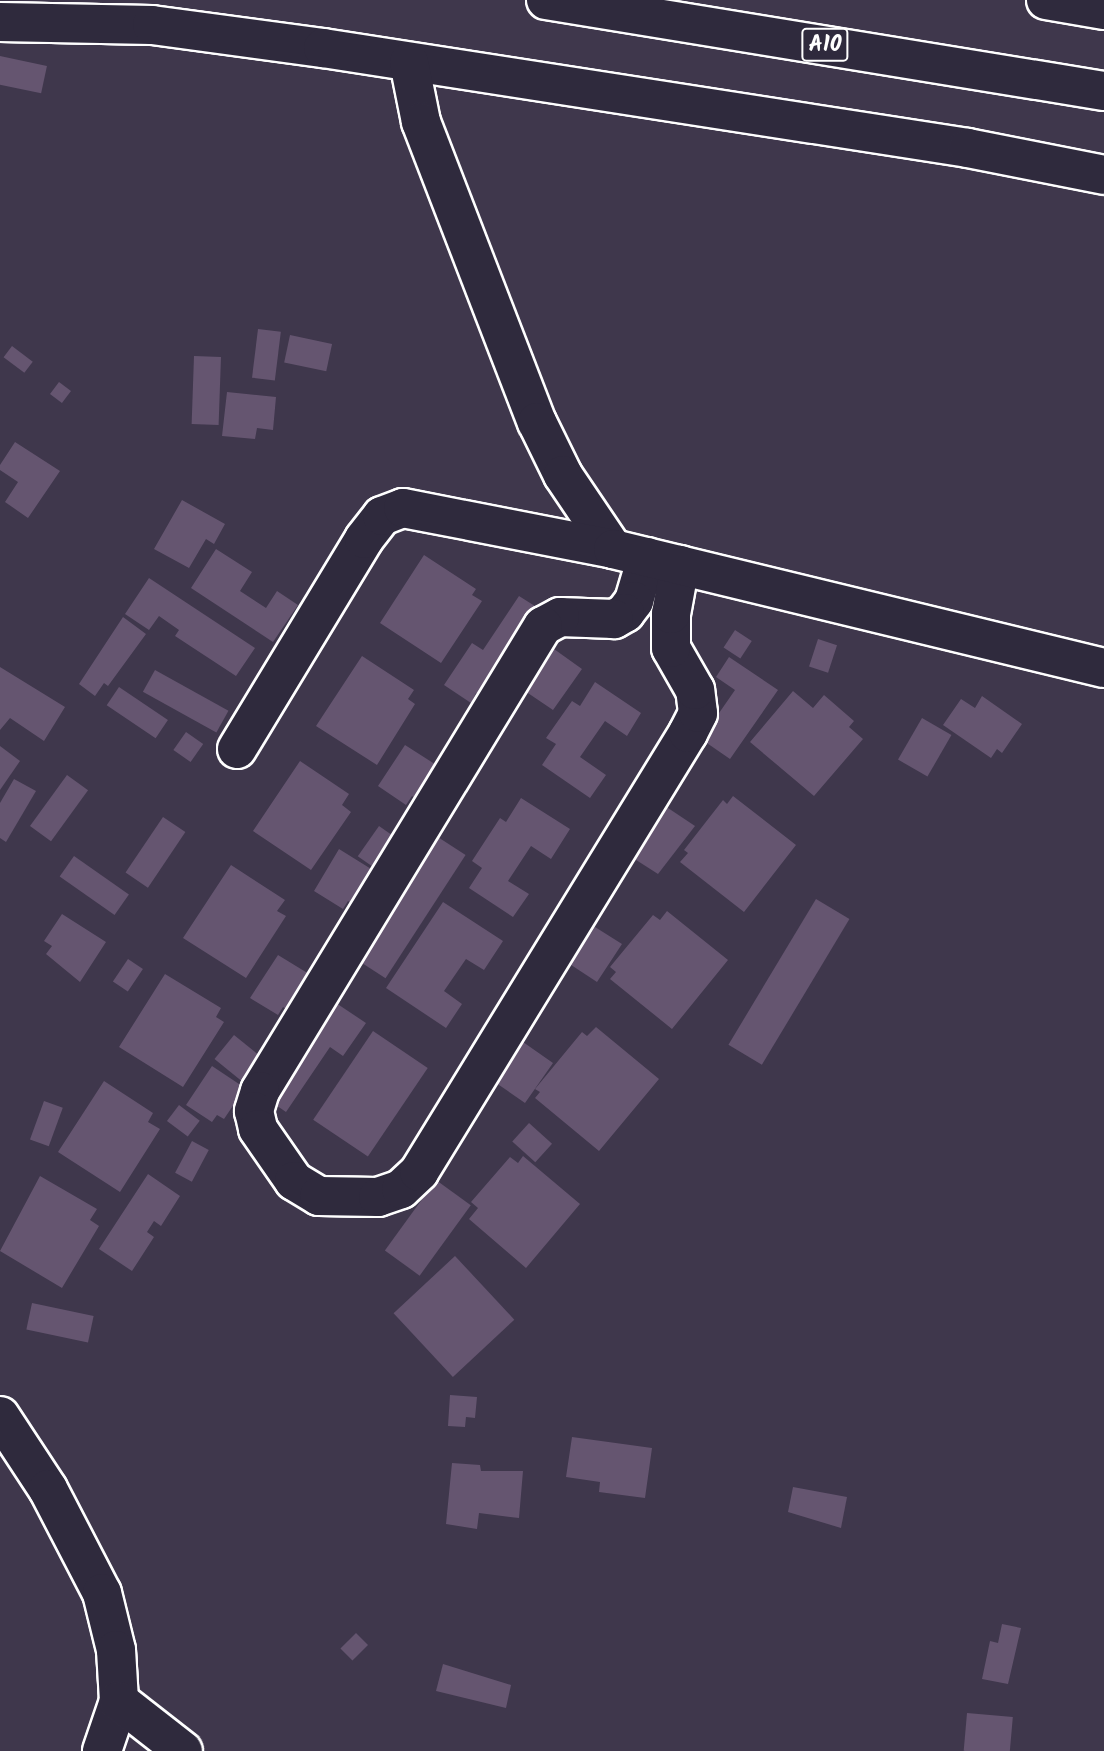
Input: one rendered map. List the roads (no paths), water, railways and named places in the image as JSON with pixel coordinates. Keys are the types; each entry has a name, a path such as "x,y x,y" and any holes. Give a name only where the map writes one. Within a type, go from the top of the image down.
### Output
{"street":[{"name":"A10","path":"546,0 1104,90"},
{"path":"1046,0 1104,10"},
{"path":"0,22 152,25 409,61 968,148 1104,175"},
{"path":"409,61 425,134 537,422 563,475 647,557 671,614 671,648 695,690 698,713 419,1172 401,1189 378,1197 319,1196 295,1181 258,1129 254,1111 260,1091 543,626 560,617 614,619 625,613 634,601 647,557"},
{"path":"237,748 382,516 403,508 647,557 1104,667"},
{"path":"0,1416 48,1489 102,1593 116,1650 119,1701 102,1751"},
{"path":"119,1701 183,1751"}]}
